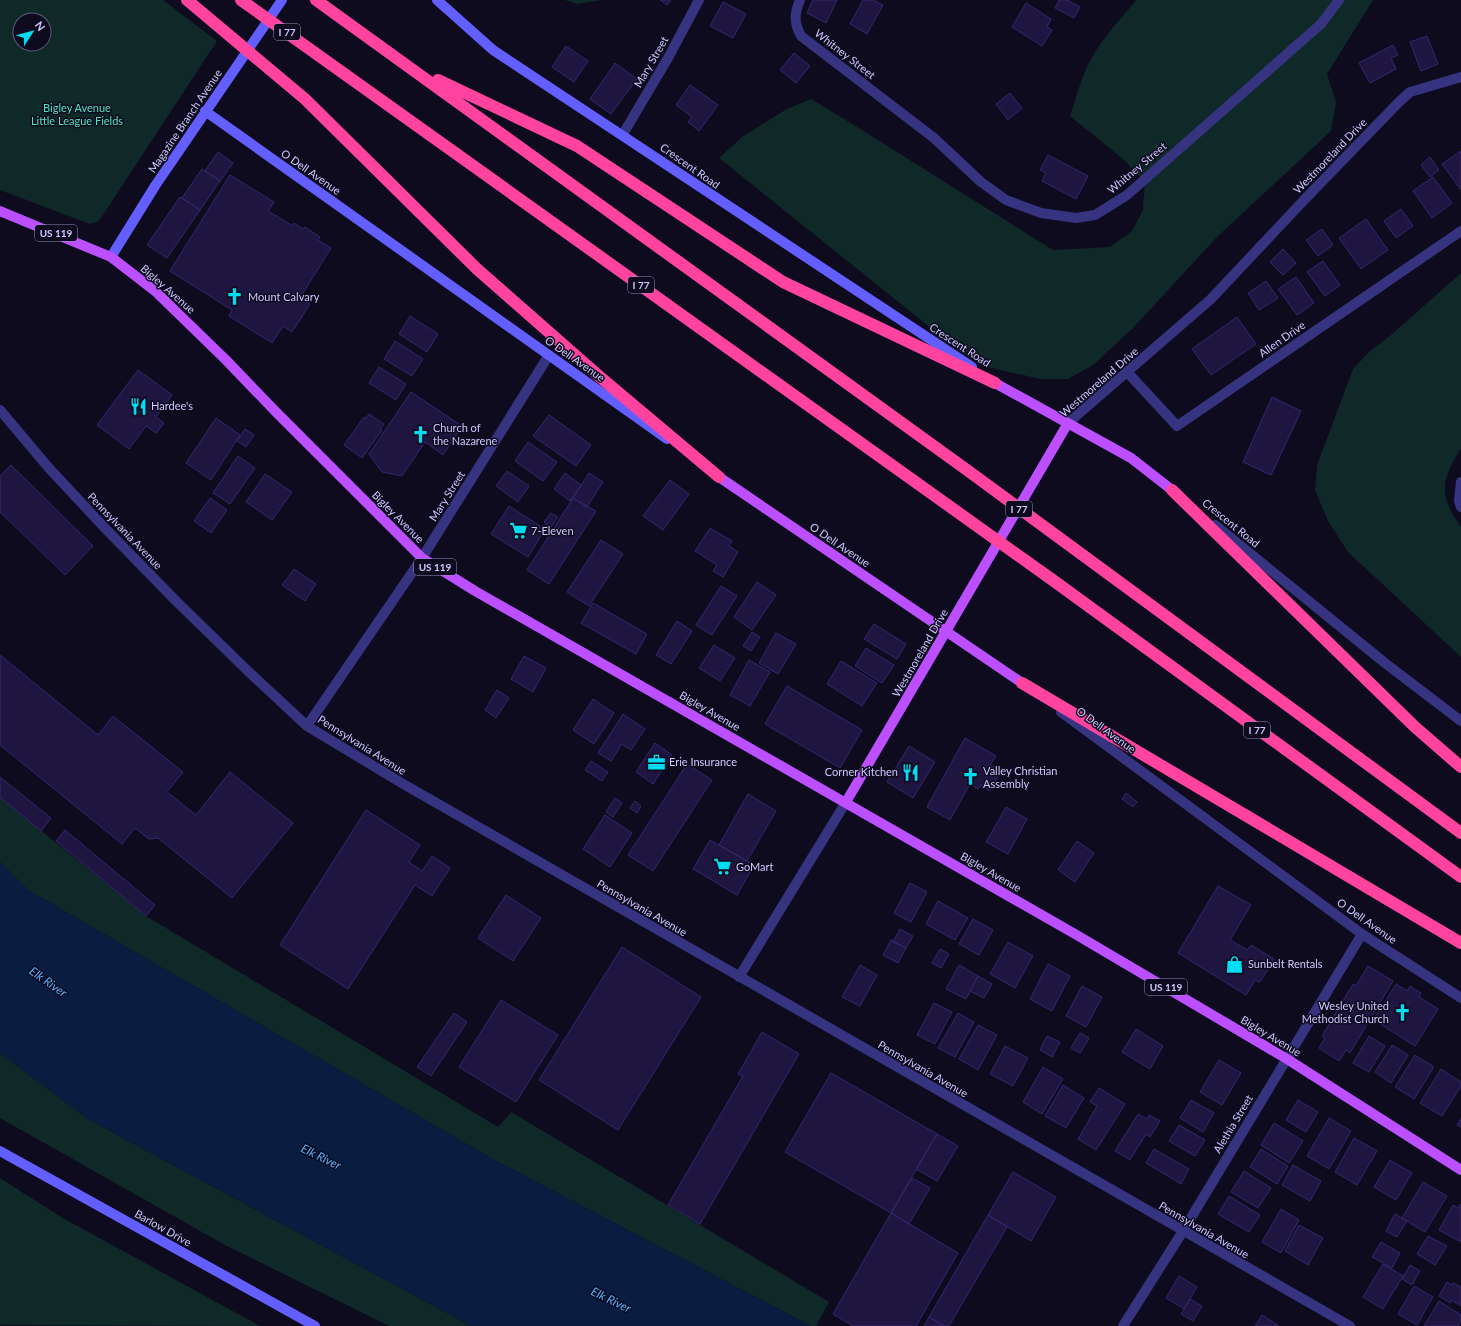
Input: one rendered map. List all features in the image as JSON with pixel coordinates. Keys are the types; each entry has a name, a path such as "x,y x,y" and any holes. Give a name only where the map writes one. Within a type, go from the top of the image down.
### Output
{"highway":[{"name":"I 77","path":"241,0 333,64 1054,581 1461,877"},
{"name":"I 77","path":"316,0 359,29 967,470 1461,832"},
{"path":"189,1 305,99 477,269 600,377 719,477"},
{"path":"411,67 577,146 783,282 995,383"},
{"path":"1172,490 1414,727 1461,767"},
{"path":"1022,683 1461,943"}],"main road":[{"name":"Bigley Avenue","path":"0,210 111,257 155,291 226,360 422,558 475,591 846,802 1287,1059 1461,1170"},
{"name":"Crescent Road","path":"995,383 1131,458 1172,490"},
{"name":"Westmoreland Drive","path":"846,802 1068,423"},
{"name":"O Dell Avenue","path":"719,477 1022,683"}],"street":[{"name":"Magazine Branch Avenue","path":"111,257 205,111 282,0"},
{"name":"Crescent Road","path":"437,0 493,50 623,134 722,203 995,383"},
{"name":"Mary Street","path":"623,134 668,58 699,0"},
{"name":"Whitney Street","path":"800,0 795,10 795,24 801,36 934,138 981,182 1006,200 1041,212 1076,218 1095,215 1127,195 1322,24 1339,0"},
{"name":"Westmoreland Drive","path":"1068,423 1128,373 1211,299 1305,199 1410,92 1461,77"},
{"name":"O Dell Avenue","path":"205,111 719,477"},
{"name":"Allen Drive","path":"1128,373 1176,426 1461,231"},
{"name":"Mary Street","path":"307,726 422,558 549,355"},
{"name":"Pennsylvania Avenue","path":"0,410 92,514 176,601 307,726 385,774 1350,1326"},
{"path":"1461,482 1459,501 1461,506"},
{"name":"Crescent Road","path":"1172,490 1385,664 1461,721"},
{"name":"O Dell Avenue","path":"1022,683 1362,934 1461,998"},
{"name":"Westmoreland Drive","path":"739,977 846,802"},
{"name":"Alethia Street","path":"1123,1326 1183,1231 1362,934"},
{"name":"Barlow Drive","path":"0,1152 315,1326"}],"green space":[{"name":"Bigley Avenue Little League Fields","path":"0,0 163,0 217,41 99,221 90,224 0,190"},
{"path":"565,0 602,0 577,4"},
{"path":"1136,0 1373,0 1327,74 1336,102 1331,131 1217,237 1133,328 1093,365 1068,379 1041,379 987,367 962,353 719,158 742,137 785,110 811,99 1053,250 1110,247 1132,231 1143,210 1145,182 1124,160 1070,116 1090,61 1106,37"},
{"path":"1461,273 1461,448 1449,469 1445,488 1448,506 1461,527 1461,657 1348,552 1328,521 1315,490 1317,465 1353,369 1369,352 1391,335"},
{"path":"0,797 146,916 498,1127 511,1112 829,1302 816,1326 811,1326 496,1161 28,890 0,862"},
{"path":"0,1053 88,1119 471,1326 389,1326 225,1245 0,1118"},
{"path":"0,1178 61,1217 260,1326 0,1325"}],"water":[{"name":"Elk River","path":"0,862 28,890 496,1161 811,1326 471,1326 88,1119 0,1053"}],"building":[{"path":"660,0 671,0 667,5"},
{"path":"813,0 837,0 826,23 807,13"},
{"path":"863,0 873,0 883,5 867,34 850,24"},
{"path":"1059,0 1067,0 1080,7 1074,18 1055,8"},
{"path":"723,2 746,14 733,38 710,26"},
{"path":"1026,3 1051,19 1047,27 1052,30 1042,46 1012,27"},
{"path":"1427,36 1438,64 1421,71 1410,42"},
{"path":"1393,45 1398,55 1391,58 1396,69 1370,83 1359,63"},
{"path":"566,46 588,61 574,82 552,67"},
{"path":"794,53 810,66 796,83 780,70"},
{"path":"615,63 637,79 611,114 590,99"},
{"path":"690,85 718,105 699,131 688,122 692,117 676,105"},
{"path":"1010,93 1022,108 1008,120 996,104"},
{"path":"1461,151 1461,190 1442,164"},
{"path":"218,152 233,163 220,181 205,171"},
{"path":"1048,155 1088,176 1076,199 1042,181 1046,173 1040,170"},
{"path":"1430,157 1439,170 1430,177 1421,165"},
{"path":"202,169 220,181 200,210 182,198"},
{"path":"230,175 274,202 268,211 293,226 294,223 303,229 305,227 320,237 318,240 331,248 300,298 310,304 292,332 283,326 272,343 229,316 232,310 170,271"},
{"path":"1433,177 1452,203 1432,218 1413,191"},
{"path":"180,197 200,210 167,258 147,245"},
{"path":"1401,209 1413,226 1396,238 1384,221"},
{"path":"1366,219 1388,250 1361,269 1339,238"},
{"path":"1322,229 1333,245 1318,256 1306,240"},
{"path":"1283,249 1296,263 1283,275 1270,262"},
{"path":"1323,261 1340,285 1325,296 1307,272"},
{"path":"1296,277 1314,303 1297,315 1278,289"},
{"path":"1266,281 1278,298 1259,310 1248,293"},
{"path":"410,316 438,334 427,352 399,334"},
{"path":"1237,317 1256,344 1211,375 1192,349"},
{"path":"395,341 423,359 412,376 384,359"},
{"path":"379,367 406,384 396,400 369,383"},
{"name":"Hardee's","path":"138,370 172,395 156,417 164,423 156,433 146,426 129,449 97,425"},
{"name":"Church of the Nazarene","path":"411,392 462,426 443,455 425,442 402,476 382,472 369,454"},
{"path":"1272,397 1301,411 1271,475 1243,462"},
{"path":"369,414 384,424 380,429 382,430 362,458 344,445 364,417 365,419"},
{"path":"549,415 591,445 576,466 533,436"},
{"path":"216,418 240,435 211,480 186,463"},
{"path":"245,429 254,435 246,447 237,441"},
{"path":"528,442 557,462 543,481 515,461"},
{"path":"238,456 255,468 230,504 213,493"},
{"path":"11,465 93,546 65,575 0,512 0,476"},
{"path":"507,471 529,486 518,502 496,486"},
{"path":"565,473 581,485 570,501 554,489"},
{"path":"589,473 603,482 587,507 573,498"},
{"path":"265,474 292,492 272,520 246,502"},
{"path":"670,480 689,494 663,530 643,516"},
{"path":"210,498 227,510 211,533 194,521"},
{"path":"573,498 596,511 549,584 527,570"},
{"path":"509,506 545,529 528,557 491,534"},
{"path":"551,513 558,517 551,527 544,522"},
{"path":"710,528 732,541 729,546 738,552 723,577 713,571 717,565 695,551"},
{"path":"601,540 623,554 589,606 567,592"},
{"path":"294,569 316,584 305,601 282,585"},
{"path":"757,582 776,595 752,630 734,617"},
{"path":"721,586 737,596 712,635 696,625"},
{"path":"593,603 647,634 636,654 581,623"},
{"path":"677,621 692,631 671,664 656,655"},
{"path":"874,624 906,644 897,659 864,639"},
{"path":"752,632 760,637 751,651 743,646"},
{"path":"776,633 796,644 778,674 759,663"},
{"path":"714,645 735,658 720,681 699,668"},
{"path":"866,648 894,665 882,683 855,666"},
{"path":"0,655 98,735 113,716 183,772 167,792 196,815 230,772 293,823 232,898 158,838 149,839 135,828 122,844 0,745"},
{"path":"524,656 546,668 533,692 511,679"},
{"path":"749,660 770,672 750,706 730,695"},
{"path":"841,661 877,683 862,706 827,684"},
{"path":"787,686 862,730 840,768 765,724"},
{"path":"497,690 509,698 496,718 485,710"},
{"path":"593,699 614,713 594,744 573,730"},
{"path":"623,714 645,729 631,750 622,744 611,761 598,753"},
{"name":"Valley Christian Assembly","path":"965,738 996,756 990,765 1001,771 990,791 981,785 978,789 970,784 950,820 927,807"},
{"path":"655,743 672,755 653,784 636,772"},
{"name":"Corner Kitchen","path":"909,746 935,762 913,798 887,782"},
{"path":"591,761 608,772 602,781 585,770"},
{"path":"687,764 712,780 653,871 628,855"},
{"path":"0,777 51,818 41,831 0,797"},
{"path":"1126,793 1137,802 1133,807 1122,799"},
{"name":"GoMart","path":"748,794 776,811 747,861 719,845"},
{"path":"615,798 622,803 613,817 606,812"},
{"path":"635,801 641,806 637,813 630,808"},
{"path":"1006,807 1027,819 1008,854 986,842"},
{"path":"366,810 420,845 409,862 422,871 432,856 450,868 432,896 415,885 348,989 280,945"},
{"path":"605,815 632,833 610,867 583,849"},
{"path":"65,830 155,905 146,916 56,841"},
{"name":"GoMart","path":"710,840 754,865 737,895 693,869"},
{"path":"1077,841 1094,853 1075,882 1058,870"},
{"path":"910,883 927,892 911,922 894,913"},
{"path":"1218,886 1251,905 1230,940 1247,950 1251,945 1274,959 1260,982 1255,980 1246,995 1178,953"},
{"path":"506,895 541,918 513,961 478,938"},
{"path":"938,901 968,918 955,940 926,924"},
{"path":"973,919 993,930 979,955 959,944"},
{"path":"900,929 913,936 906,948 893,942"},
{"path":"891,940 906,948 898,963 883,955"},
{"path":"1008,942 1033,956 1015,988 990,974"},
{"path":"622,947 701,997 618,1130 539,1080"},
{"path":"940,949 949,954 941,968 932,963"},
{"path":"1048,964 1070,976 1052,1011 1030,999"},
{"path":"860,965 877,975 860,1006 842,997"},
{"path":"959,965 978,976 966,999 946,989"},
{"path":"1368,966 1393,981 1350,1053 1346,1050 1339,1061 1319,1048 1325,1038 1322,1036 1353,984 1356,986"},
{"path":"978,976 992,984 984,998 970,991"},
{"path":"1396,984 1407,991 1410,986 1421,993 1419,997 1438,1009 1415,1046 1374,1020"},
{"path":"1082,986 1102,997 1086,1027 1066,1016"},
{"path":"501,1000 558,1035 516,1102 459,1067"},
{"path":"934,1003 952,1012 935,1044 917,1035"},
{"path":"454,1013 467,1022 431,1076 417,1067"},
{"path":"958,1013 974,1022 955,1057 938,1048"},
{"path":"978,1025 997,1035 978,1070 959,1059"},
{"path":"1136,1029 1163,1046 1150,1069 1122,1052"},
{"path":"762,1032 799,1054 700,1224 668,1205 743,1076 738,1074"},
{"path":"1080,1033 1089,1038 1080,1053 1071,1048"},
{"path":"1047,1036 1060,1042 1052,1057 1040,1050"},
{"path":"1369,1036 1385,1046 1369,1072 1353,1063"},
{"path":"1392,1045 1408,1055 1391,1083 1375,1072"},
{"path":"1005,1046 1028,1058 1013,1086 990,1074"},
{"path":"1415,1055 1434,1067 1414,1099 1395,1087"},
{"path":"1219,1060 1241,1073 1222,1105 1200,1092"},
{"path":"1043,1067 1063,1079 1042,1114 1023,1102"},
{"path":"1441,1069 1461,1082 1461,1086 1442,1116 1420,1103"},
{"path":"831,1073 937,1134 891,1213 785,1152"},
{"path":"1063,1085 1084,1098 1066,1128 1045,1116"},
{"path":"1099,1088 1125,1104 1096,1150 1078,1139 1097,1106 1090,1102"},
{"path":"1191,1100 1214,1113 1203,1132 1180,1118"},
{"path":"1298,1100 1318,1112 1306,1132 1286,1120"},
{"path":"1138,1114 1147,1119 1149,1115 1160,1121 1150,1137 1146,1134 1130,1160 1115,1151"},
{"path":"1329,1118 1351,1131 1329,1169 1307,1156"},
{"path":"1461,1118 1461,1127 1457,1125"},
{"path":"1274,1123 1303,1141 1289,1163 1261,1145"},
{"path":"1179,1125 1205,1140 1195,1156 1169,1141"},
{"path":"937,1134 958,1146 937,1181 916,1169"},
{"path":"1354,1138 1377,1151 1357,1185 1335,1172"},
{"path":"1154,1149 1189,1169 1181,1184 1146,1163"},
{"path":"1261,1149 1288,1166 1277,1184 1250,1167"},
{"path":"1390,1160 1412,1173 1396,1200 1374,1187"},
{"path":"1293,1165 1321,1181 1310,1201 1282,1185"},
{"path":"1244,1171 1271,1188 1258,1208 1231,1192"},
{"path":"1013,1172 1056,1197 1031,1241 988,1215"},
{"path":"912,1178 930,1188 909,1224 891,1213"},
{"path":"1423,1182 1447,1196 1425,1232 1402,1218"},
{"path":"1229,1196 1260,1215 1249,1232 1218,1214"},
{"path":"1461,1204 1461,1242 1439,1230 1453,1205 1458,1208"},
{"path":"1281,1209 1299,1220 1281,1253 1262,1242"},
{"path":"891,1213 958,1253 916,1326 853,1326 833,1314"},
{"path":"1395,1214 1407,1221 1397,1237 1386,1231"},
{"path":"988,1215 1007,1227 949,1326 944,1326 929,1317"},
{"path":"1299,1225 1323,1238 1308,1265 1285,1251"},
{"path":"1428,1236 1447,1246 1435,1265 1417,1254"},
{"path":"1381,1242 1400,1253 1392,1268 1372,1257"},
{"path":"1383,1264 1403,1276 1383,1309 1363,1297"},
{"path":"1410,1265 1420,1271 1412,1285 1402,1279"},
{"path":"1179,1276 1197,1287 1184,1309 1166,1298"},
{"path":"1447,1282 1461,1287 1461,1306 1451,1300 1450,1303 1439,1296"},
{"path":"1414,1286 1433,1297 1417,1325 1398,1314"},
{"path":"1190,1299 1202,1306 1193,1321 1181,1314"},
{"path":"1439,1301 1461,1315 1461,1320 1458,1326 1424,1326"},
{"path":"1262,1315 1279,1326 1255,1326"},
{"path":"929,1317 944,1326 924,1326"}],"place":[{"name":"Mount Calvary","path":"235,297"},
{"name":"Hardee's","path":"138,406"},
{"name":"Church of the Nazarene","path":"420,434"},
{"name":"7-Eleven","path":"518,531"},
{"name":"Erie Insurance","path":"656,762"},
{"name":"Corner Kitchen","path":"911,772"},
{"name":"Valley Christian Assembly","path":"970,777"},
{"name":"GoMart","path":"723,867"},
{"name":"Sunbelt Rentals","path":"1235,964"},
{"name":"Wesley United Methodist Church","path":"1402,1012"}]}
